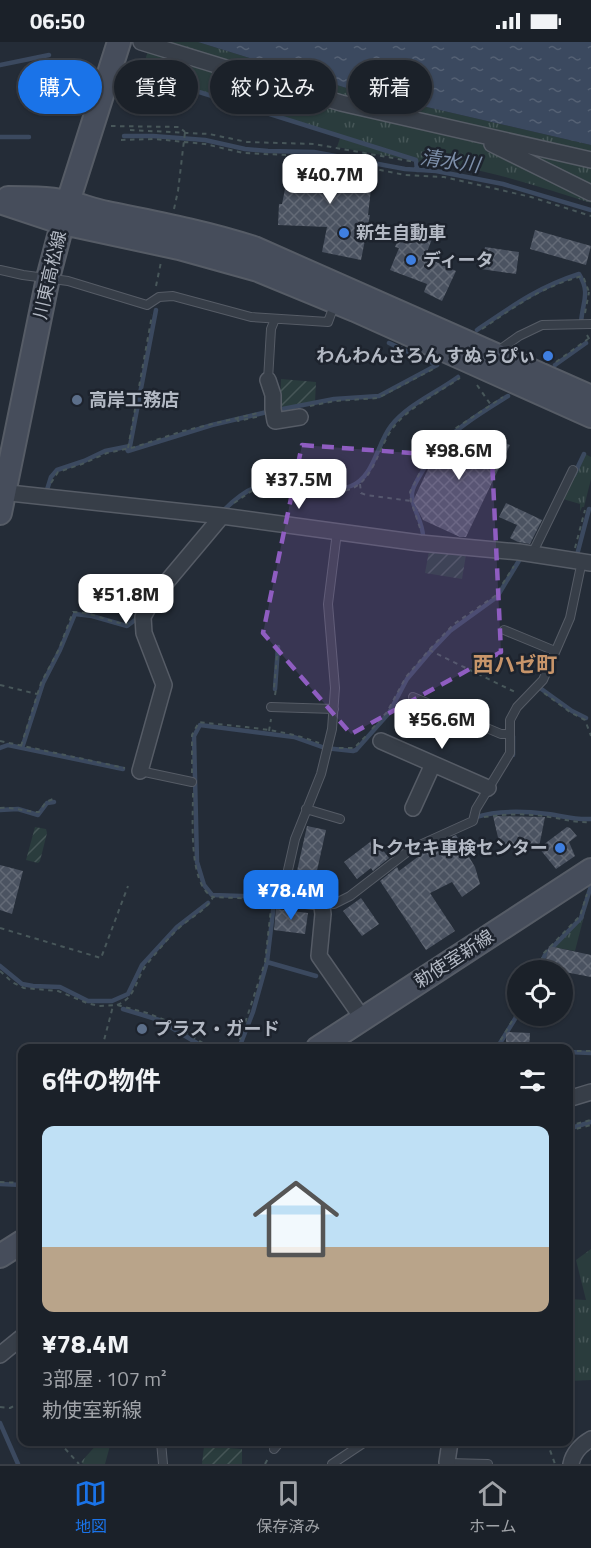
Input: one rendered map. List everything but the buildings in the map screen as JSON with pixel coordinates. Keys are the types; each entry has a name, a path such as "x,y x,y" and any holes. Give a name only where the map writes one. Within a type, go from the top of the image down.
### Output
{"street":[{"name":"川東高松線","path":"1,499 48,279 65,213 119,42"},
{"path":"141,42 341,103 591,160"},
{"path":"471,134 591,193"},
{"path":"0,200 65,213 258,270 336,302 591,416"},
{"path":"65,213 105,213 170,225 254,248 591,397"},
{"path":"268,380 273,395 273,411 276,421 302,412"},
{"path":"1,499 47,497 222,516 420,543 581,561"},
{"path":"140,771 164,685 146,640 142,620 154,597 222,516"},
{"path":"381,741 402,758 433,764 488,788"},
{"path":"422,801 433,764"},
{"name":"勅使室新線","path":"324,1044 589,880"},
{"path":"321,903 323,914 319,956 363,1019"},
{"path":"573,1097 591,1092"},
{"path":"0,1256 18,1245"},
{"path":"0,1355 18,1340"},
{"path":"571,1464 572,1458 584,1443 591,1439"},
{"path":"447,1463 449,1446"}],"lane":[{"path":"0,270 68,281 147,305 165,295 251,317 328,322 336,302"},
{"path":"268,380 271,330 275,319"},
{"path":"495,354 519,336 542,325 587,325"},
{"path":"532,554 573,470"},
{"path":"281,901 295,839 321,774 332,729 333,652 328,604 337,532"},
{"path":"272,900 334,904 350,896 411,849 473,821 476,809 510,753 512,715 538,686 570,618 581,561"},
{"path":"504,630 555,651"},
{"path":"414,697 501,734 510,734"},
{"path":"462,718 468,705"},
{"path":"271,707 334,709"},
{"path":"140,771 192,782"},
{"path":"306,809 340,819"},
{"path":"161,1446 163,1464"},
{"path":"332,1464 359,1446"},
{"path":"447,1463 488,1464"}],"path":[{"path":"129,128 209,134 247,142 314,144 415,162"},
{"path":"170,225 178,191 185,132"},
{"path":"121,140 155,139 205,144 243,153 310,156 405,175 444,177 531,197 591,216"},
{"path":"128,448 161,262"},
{"path":"475,334 529,297 564,281 583,276 590,292 587,325"},
{"path":"549,368 589,339"},
{"path":"302,412 335,401 378,398 444,364"},
{"path":"222,516 238,500 267,484 340,491 360,484 371,470 383,443 395,425 405,415 467,374"},
{"path":"471,379 491,405"},
{"path":"420,543 422,532 411,501 411,489 430,453 453,430 510,393"},
{"path":"47,497 53,478 58,472 107,453 143,445 183,431 273,411"},
{"path":"360,484 362,493 366,495 411,501"},
{"path":"581,561 585,510"},
{"path":"21,746 41,683 58,650 73,612 84,612 127,624 142,620"},
{"path":"276,646 278,656 274,688 276,689"},
{"path":"429,650 526,697"},
{"path":"0,685 37,694"},
{"path":"538,686 561,706 585,720 591,736"},
{"path":"0,741 140,771"},
{"path":"0,808 19,808 36,813 45,802 53,800"},
{"path":"473,821 484,817 524,814 567,821 591,822"},
{"path":"541,960 544,953 580,916 589,880"},
{"path":"0,928 101,958 128,886"},
{"path":"0,971 12,982 24,988 58,991 99,1006 123,1003 131,995 144,967 178,929 204,910 213,897 272,900 265,962 238,1044"},
{"path":"103,1044 115,1005"},
{"path":"115,1005 138,1010 165,1020 204,1044"},
{"path":"498,1044 509,1026"},
{"path":"573,1051 591,1051"},
{"path":"573,1125 591,1120"},
{"path":"573,1130 591,1125"},
{"path":"0,1182 18,1182"},
{"path":"0,1407 10,1408 18,1404"},
{"path":"63,1446 79,1464"},
{"path":"548,1446 555,1464"}],"highlighted area":[{"path":"302,445 492,459 501,652 351,734 263,633"}],"green space":[{"path":"151,42 198,42 256,60 210,60 210,94 198,90 198,60 146,60"},
{"path":"336,85 348,88 348,114 432,114 432,108 591,145 591,203 483,172 417,162 417,160 273,114 336,114"},
{"path":"340,138 415,161 337,147"},
{"path":"281,379 316,382 315,402 280,409"},
{"path":"585,454 591,457 591,479 584,507 580,512 580,504 563,499"},
{"path":"429,551 466,555 462,579 425,573"},
{"path":"35,827 46,829 47,833 38,863 26,860"},
{"path":"585,912 575,951 553,947 581,918"},
{"path":"591,1249 591,1380 573,1381 573,1299 586,1300 576,1260"},
{"path":"95,1446 110,1446 105,1464 83,1464 81,1462"},
{"path":"204,1446 242,1449 242,1464 202,1464"}],"water":[{"path":"198,42 591,42 591,145 432,108 432,60 348,60 348,88 336,85 336,60 256,60"}],"waterway":[{"path":"0,65 49,55"},
{"path":"198,92 416,160 417,170"},
{"name":"清水川","path":"124,136 205,140 245,149 268,151 314,152 405,169 436,171 503,184 591,210"},
{"name":"清水川","path":"0,137 29,137"},
{"path":"477,330 538,291 579,274 585,287 581,323"},
{"path":"46,493 51,477 57,470 105,451 130,446 156,310"},
{"path":"389,343 437,365"},
{"path":"555,365 586,343"},
{"path":"126,447 128,451 212,425 267,412 334,399 379,396 437,365"},
{"path":"223,511 257,486 291,483 343,488 359,482 370,468 391,426 413,405 458,377"},
{"path":"423,538 422,526 412,499 412,493 422,472 439,448 459,428 508,396"},
{"path":"574,475 584,454"},
{"path":"577,555 589,509"},
{"path":"274,897 212,895 204,885 197,862 194,736 200,725 294,737 325,748 356,750 389,713 407,679 430,652 450,631 497,597 520,559"},
{"path":"22,748 43,683 75,614 92,616 127,626 139,617"},
{"path":"275,689 278,647"},
{"path":"540,688 586,718"},
{"path":"513,736 513,755"},
{"path":"0,748 8,745 123,769"},
{"path":"0,810 18,809 38,815 47,803 54,802"},
{"path":"476,817 494,813 521,812 591,819"},
{"path":"543,960 581,918 591,886"},
{"path":"0,966 22,984 60,987 88,1001 112,1001 128,994 142,965 177,927 208,903"},
{"path":"241,1044 253,1012 267,962 274,903"},
{"path":"267,962 316,976"},
{"path":"123,1009 159,1020 198,1044"},
{"path":"499,1044 511,1026"},
{"path":"573,1052 591,1053"},
{"path":"573,1127 591,1122"},
{"path":"0,1184 18,1185"},
{"path":"0,1423 18,1464"}],"place":[{"name":"新生自動車","path":"344,233"},
{"name":"ディータ","path":"411,260"},
{"name":"わんわんさろん すぬぅぴぃ","path":"548,356"},
{"name":"高岸工務店","path":"77,400"},
{"name":"トクセキ車検センター","path":"560,848"},
{"name":"プラス・ガード","path":"142,1029"}],"district":[{"name":"西ハゼ町","path":"515,665"}]}
